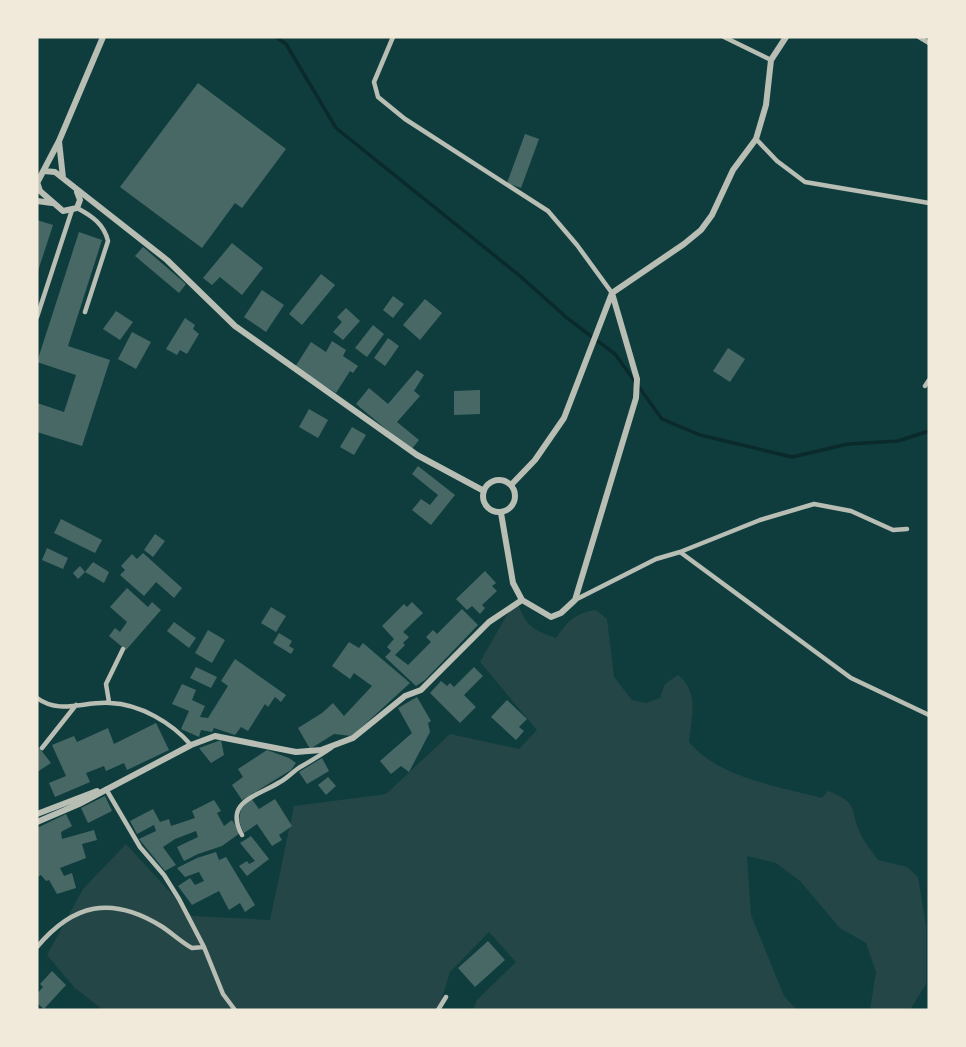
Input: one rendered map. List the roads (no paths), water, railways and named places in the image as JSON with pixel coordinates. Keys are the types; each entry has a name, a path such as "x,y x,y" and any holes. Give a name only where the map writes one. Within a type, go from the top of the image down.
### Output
{"street":[{"path":"68,223 59,208 40,191 37,183 60,141 103,37"},
{"path":"393,37 374,82 378,97 405,119 548,211 612,293 617,305 638,379 631,415 575,600"},
{"path":"724,37 771,60"},
{"path":"511,485 535,460 564,418 612,293 701,230 720,203 733,170 756,139 766,105 771,60 786,37"},
{"path":"919,37 929,43"},
{"path":"756,139 776,160 805,182 929,203"},
{"path":"60,141 63,178"},
{"path":"44,172 50,170 63,178 167,260 235,326 417,455 484,491"},
{"path":"37,317 68,223 76,207 79,195 76,190"},
{"path":"37,201 53,203"},
{"path":"59,208 93,203"},
{"path":"76,207 99,223 106,232 108,241 85,312"},
{"path":"925,386 929,380"},
{"path":"504,481 516,492 510,508 501,513 485,504 482,497 484,491 494,482 504,481"},
{"path":"501,513 513,583 522,600 551,617 561,613 575,600 656,559 760,520 814,504 851,511 893,530 907,529"},
{"path":"680,552 851,678 929,715"},
{"path":"37,822 79,804 191,745 215,736 296,752 321,750 353,738 405,696 421,690 489,622 522,600"},
{"path":"108,702 106,684 123,649"},
{"path":"37,698 48,706 108,702 126,704 150,714 181,734 191,745"},
{"path":"42,748 76,705"},
{"path":"242,835 236,816 247,798 280,782 336,744"},
{"path":"37,814 83,794 105,788"},
{"path":"105,788 140,847 164,875 179,899 204,947 223,994 235,1010"},
{"path":"37,947 57,925 71,915 98,908 140,915 163,927 192,948 204,947"},
{"path":"438,1010 446,997"}],"waterway":[{"path":"276,37 286,44 336,128 520,276 567,318 615,354 662,419 700,435 792,457 848,444 898,441 929,431"}]}
